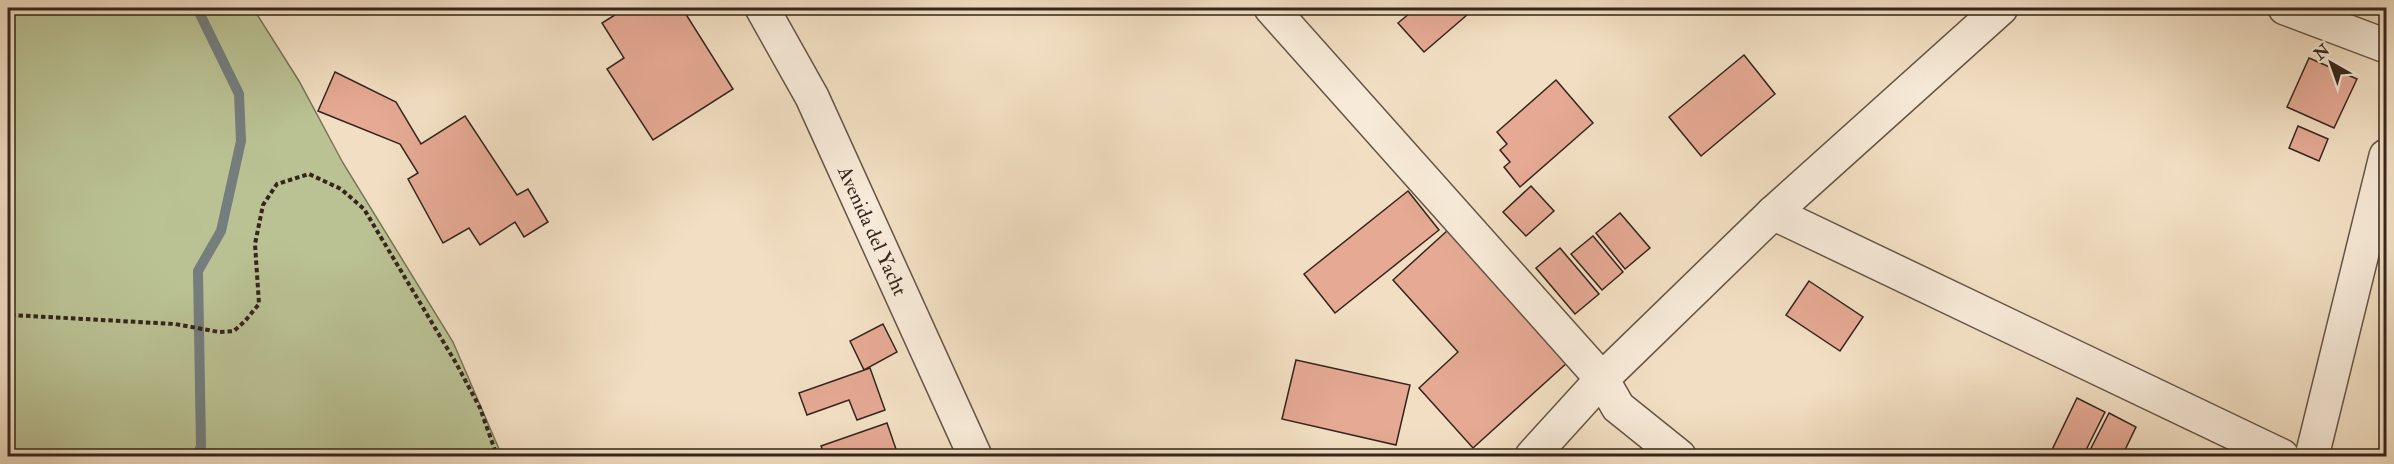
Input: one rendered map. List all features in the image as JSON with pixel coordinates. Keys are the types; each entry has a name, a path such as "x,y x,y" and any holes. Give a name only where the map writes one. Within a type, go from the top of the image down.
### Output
{"street":[{"name":"Avenida del Yacht","path":"762,8 812,97 975,456"},
{"path":"1271,8 1602,379 1618,407 1679,456"},
{"path":"1532,456 1602,379 1773,213 2001,8"},
{"path":"2285,8 2386,46"},
{"path":"2312,456 2386,156"},
{"path":"1773,213 2282,456"}],"path":[{"path":"11,315 175,324 219,332 234,331 259,304 255,244 263,205 277,184 309,174 341,189 364,209 456,363 480,408 497,456"},
{"path":"8,309 11,315 13,359 8,378"}],"green space":[{"path":"8,8 253,8 299,81 343,163 453,342 502,456 8,456"}],"building":[{"path":"626,8 682,8 733,89 653,140 607,69 624,58 602,23"},
{"path":"1416,8 1475,8 1424,52 1398,23"},
{"path":"1744,55 1775,94 1701,156 1669,117"},
{"path":"2309,58 2357,79 2334,128 2287,107"},
{"path":"335,72 396,102 421,144 465,116 517,195 528,189 548,222 524,237 515,222 480,245 469,228 443,243 408,179 418,173 400,144 318,111"},
{"path":"1556,80 1593,123 1520,187 1504,167 1510,162 1500,150 1507,144 1497,132"},
{"path":"2298,126 2328,139 2319,161 2289,148"},
{"path":"1531,186 1554,211 1526,236 1503,212"},
{"path":"1408,191 1439,230 1335,313 1304,274"},
{"path":"1620,213 1650,248 1625,269 1596,233"},
{"path":"1448,230 1568,362 1473,448 1419,388 1458,352 1393,280"},
{"path":"1593,236 1623,272 1602,290 1571,254"},
{"path":"1560,248 1599,294 1575,314 1536,268"},
{"path":"1809,281 1863,317 1840,351 1786,315"},
{"path":"883,324 897,352 864,370 850,341"},
{"path":"1296,360 1410,385 1396,445 1282,419"},
{"path":"870,368 885,410 857,420 849,400 807,415 799,393"},
{"path":"2077,398 2105,412 2083,456 2049,456"},
{"path":"2109,413 2136,427 2122,456 2087,456"},
{"path":"887,423 897,452 884,456 825,456 821,446"}],"waterway":[{"path":"197,8 239,94 241,141 221,231 198,271 201,446 197,456"}]}
